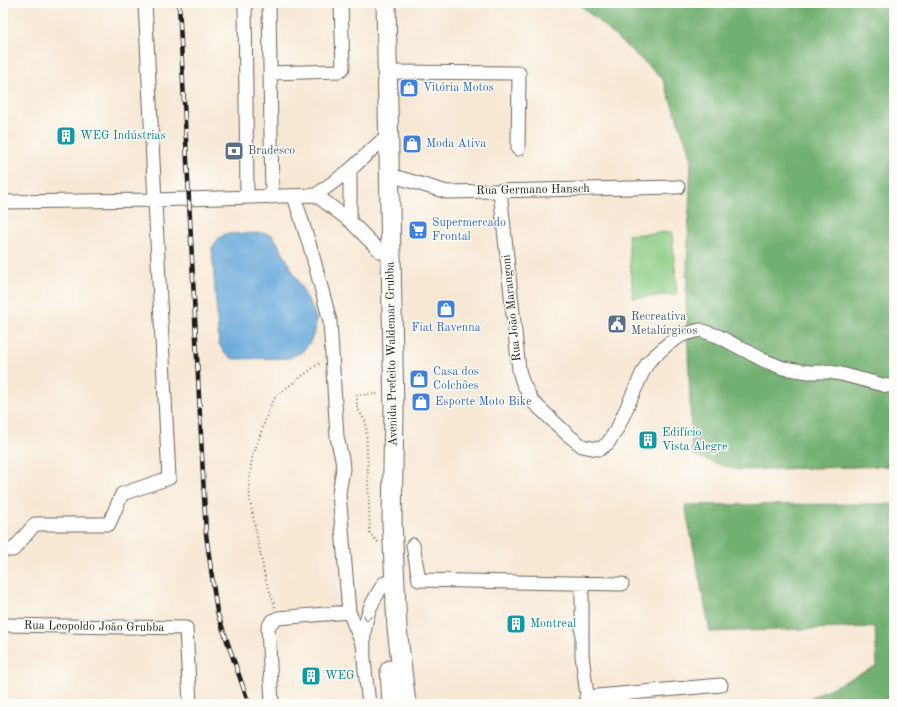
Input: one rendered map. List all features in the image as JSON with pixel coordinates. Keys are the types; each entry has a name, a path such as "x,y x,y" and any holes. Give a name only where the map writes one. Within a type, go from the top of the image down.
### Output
{"highway":[{"name":"Avenida Prefeito Waldemar Grubba","path":"377,3 384,394 384,624 392,704"},
{"name":"Avenida Prefeito Waldemar Grubba","path":"386,3 394,411 392,522 397,628 406,704"}],"street":[{"path":"3,550 13,550 35,524 109,524 122,494 168,478 145,3"},
{"path":"245,3 247,197"},
{"path":"269,3 272,196"},
{"path":"270,73 339,71 342,68 341,3"},
{"path":"388,72 519,73 518,149"},
{"path":"3,202 154,200 316,195 350,170 380,142"},
{"path":"350,170 350,221"},
{"name":"Rua Germano Hansch","path":"390,175 447,192 678,187"},
{"name":"Rua João Marangoni","path":"500,191 519,370 522,381 532,401 547,417 582,446 600,449 608,443 624,414 648,362 668,344 682,335 700,330 718,336 763,360 782,368 809,372 836,373 887,386 894,385"},
{"path":"316,195 350,221 381,252"},
{"path":"294,196 312,253 330,320 337,437 342,459 339,493 349,612 364,648"},
{"path":"413,545 419,580 622,584"},
{"path":"369,704 364,648 365,627 372,603 384,583"},
{"path":"582,583 581,636 587,701 721,685"},
{"path":"272,704 268,628 271,622 278,618 349,612"},
{"name":"Rua Leopoldo João Grubba","path":"3,625 186,628 190,704"}],"path":[{"path":"278,618 265,577 250,501 249,483 252,458 271,404 277,395 332,354"},
{"path":"383,547 370,534 366,423 357,406 357,395 384,394"}],"green space":[{"path":"578,3 894,3 894,466 737,470 692,455 686,297 691,156 662,78"},
{"path":"672,232 677,294 633,298 628,235"},
{"path":"894,504 894,704 797,704 877,666 875,627 710,632 685,505"}],"water":[{"path":"264,233 272,235 277,242 312,307 316,318 315,331 309,344 302,352 289,358 234,359 225,354 219,344 212,248 218,239 225,234"}],"railway":[{"path":"179,3 206,534 217,612 249,704"}],"place":[{"name":"Vitória Motos","path":"409,88"},
{"name":"WEG Indústrias","path":"66,136"},
{"name":"Moda Ativa","path":"412,144"},
{"name":"Bradesco","path":"234,151"},
{"name":"Supermercado Frontal","path":"418,230"},
{"name":"Fiat Ravenna","path":"446,309"},
{"name":"Recreativa Metalúrgicos","path":"617,324"},
{"name":"Casa dos Colchões","path":"419,379"},
{"name":"Esporte Moto Bike","path":"421,402"},
{"name":"Edifício Vista Alegre","path":"648,440"},
{"name":"Montreal","path":"516,624"},
{"name":"WEG","path":"311,676"}]}
